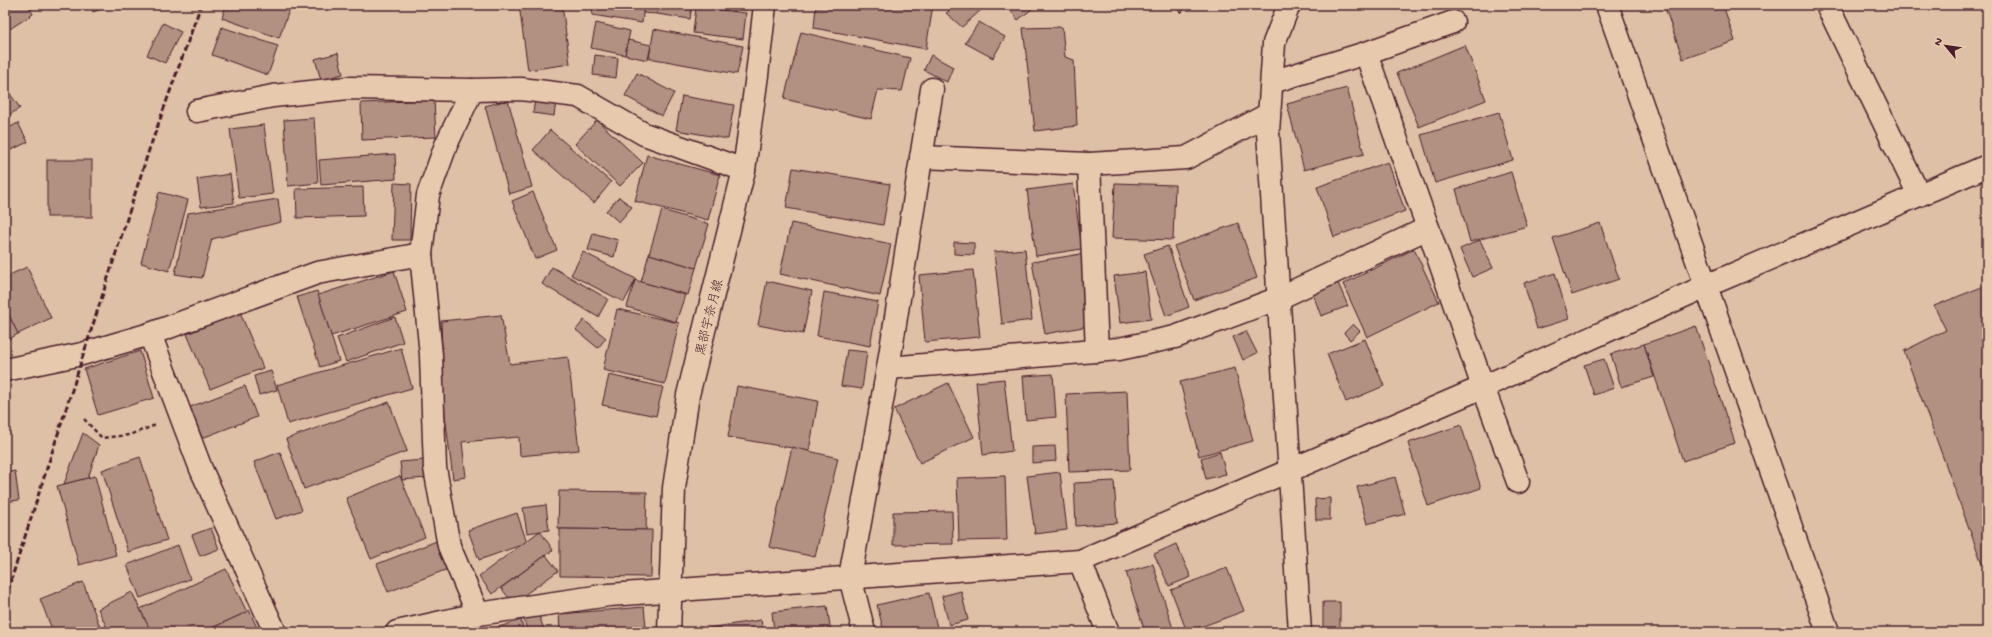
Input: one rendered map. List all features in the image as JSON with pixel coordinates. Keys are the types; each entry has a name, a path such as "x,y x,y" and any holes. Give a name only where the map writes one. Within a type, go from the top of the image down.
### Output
{"street":[{"name":"黒部宇奈月線","path":"669,632 669,590 674,488 688,395 744,170 765,5"},
{"path":"1289,5 1274,43 1268,132 1300,632"},
{"path":"1607,5 1828,632"},
{"path":"1827,5 1919,195"},
{"path":"1272,82 1366,53 1453,22"},
{"path":"1366,53 1483,387 1518,482"},
{"path":"197,111 273,96 348,88 472,90 522,88 578,96 644,134 744,170"},
{"path":"864,632 850,577 888,368 932,89"},
{"path":"469,621 449,546 435,468 431,355 422,254 428,195 446,145 472,90"},
{"path":"921,157 1089,164 1186,158 1269,114"},
{"path":"1089,164 1097,351"},
{"path":"397,632 469,621 608,595 1080,561 1290,469 1483,387 1706,286 1987,166"},
{"path":"888,368 1119,349 1175,337 1279,298 1428,228"},
{"path":"5,370 82,354 150,334 317,273 422,254"},
{"path":"150,334 200,469 274,632"},
{"path":"1080,561 1108,632"}],"path":[{"path":"84,419 102,438 129,435 180,415"}],"building":[{"path":"5,5 28,5 33,14 5,32"},
{"path":"91,5 112,5 93,12"},
{"path":"149,5 159,5 150,8"},
{"path":"226,5 291,5 279,38 222,18"},
{"path":"445,5 461,5 461,8 445,8"},
{"path":"519,5 562,5 570,64 528,70"},
{"path":"568,5 584,5 583,7 568,7"},
{"path":"593,5 644,5 642,23 592,15"},
{"path":"644,5 658,5 657,14 643,13"},
{"path":"658,5 692,5 690,19 657,14"},
{"path":"714,5 748,5 747,10"},
{"path":"816,5 933,5 926,49 814,28"},
{"path":"955,5 977,5 982,9 962,27 946,13"},
{"path":"1006,5 1037,5 1018,20"},
{"path":"1173,5 1189,5 1181,13"},
{"path":"1664,5 1723,5 1735,41 1683,59"},
{"path":"696,7 746,13 743,39 693,33"},
{"path":"979,22 1005,37 993,58 965,43"},
{"path":"163,23 181,32 165,63 147,55"},
{"path":"596,23 630,31 625,55 591,48"},
{"path":"222,27 278,46 268,75 212,55"},
{"path":"1062,27 1065,57 1074,60 1077,126 1035,131 1023,28"},
{"path":"654,29 743,46 737,74 649,58"},
{"path":"801,32 910,58 902,91 878,90 871,119 784,99"},
{"path":"628,40 651,45 648,60 625,55"},
{"path":"1465,45 1486,100 1419,127 1397,73"},
{"path":"338,53 343,74 321,80 315,59"},
{"path":"595,55 618,58 616,78 593,75"},
{"path":"931,55 953,67 947,82 924,70"},
{"path":"637,73 674,93 662,116 625,96"},
{"path":"5,87 20,108 5,118"},
{"path":"1347,88 1364,154 1304,170 1287,104"},
{"path":"682,96 734,105 728,139 676,130"},
{"path":"535,98 556,101 554,116 533,113"},
{"path":"434,100 436,137 362,140 361,103"},
{"path":"508,100 532,187 509,194 485,106"},
{"path":"1499,112 1513,160 1435,183 1421,135"},
{"path":"314,118 318,183 288,186 284,120"},
{"path":"597,120 643,163 620,186 575,144"},
{"path":"18,123 28,142 5,153 5,130"},
{"path":"264,125 273,194 239,198 230,129"},
{"path":"550,130 611,182 594,203 533,150"},
{"path":"395,154 396,179 321,185 319,160"},
{"path":"647,155 720,175 708,220 635,201"},
{"path":"47,160 92,160 92,217 47,217"},
{"path":"1388,162 1405,211 1334,237 1317,187"},
{"path":"793,168 890,184 883,225 786,208"},
{"path":"1511,172 1527,226 1470,242 1456,189"},
{"path":"230,174 234,203 201,207 197,179"},
{"path":"394,183 411,184 410,240 392,240"},
{"path":"1115,183 1175,185 1173,240 1112,238"},
{"path":"1073,184 1082,249 1036,256 1027,190"},
{"path":"363,187 364,216 297,218 296,189"},
{"path":"159,192 188,200 169,271 141,263"},
{"path":"533,192 557,250 535,259 512,201"},
{"path":"619,197 632,207 619,222 606,211"},
{"path":"278,199 281,222 212,239 202,278 175,274 188,213"},
{"path":"662,210 709,224 696,268 649,254"},
{"path":"791,223 891,244 880,296 780,274"},
{"path":"1238,223 1257,278 1194,300 1174,246"},
{"path":"1600,223 1619,279 1572,295 1553,238"},
{"path":"593,233 618,240 614,257 588,250"},
{"path":"1480,240 1493,268 1472,277 1460,249"},
{"path":"954,242 974,243 974,255 954,254"},
{"path":"1168,246 1189,307 1166,316 1144,254"},
{"path":"1025,249 1032,320 1002,324 994,252"},
{"path":"1414,249 1439,302 1367,337 1343,284"},
{"path":"583,252 636,279 624,302 571,275"},
{"path":"649,254 696,268 688,295 641,282"},
{"path":"1081,254 1094,325 1045,334 1032,262"},
{"path":"27,267 51,318 18,334 5,307 5,277"},
{"path":"552,267 608,299 598,317 542,284"},
{"path":"973,270 980,337 925,342 919,275"},
{"path":"394,271 407,312 331,336 318,295"},
{"path":"1145,272 1151,319 1120,323 1114,276"},
{"path":"1555,273 1569,319 1537,329 1524,283"},
{"path":"635,280 685,295 676,322 627,307"},
{"path":"767,281 812,291 803,334 758,325"},
{"path":"1338,283 1348,306 1321,316 1313,294"},
{"path":"1987,285 1987,568 1984,569 1904,351 1946,330 1934,306"},
{"path":"317,291 339,361 320,367 297,297"},
{"path":"824,292 878,302 870,346 817,336"},
{"path":"5,307 18,334 5,341"},
{"path":"617,309 679,323 665,384 603,370"},
{"path":"240,312 263,368 210,389 187,334"},
{"path":"501,315 510,364 568,357 579,450 520,456 519,437 462,442 466,477 453,479 444,407 441,321"},
{"path":"395,317 403,342 346,362 337,338"},
{"path":"584,320 606,338 598,348 576,330"},
{"path":"1353,324 1360,331 1350,340 1344,333"},
{"path":"1696,326 1735,443 1683,461 1644,344"},
{"path":"1246,331 1257,353 1243,360 1233,337"},
{"path":"1365,339 1384,386 1346,402 1327,354"},
{"path":"1644,344 1654,377 1621,387 1611,354"},
{"path":"401,348 412,388 288,424 277,385"},
{"path":"847,350 867,352 862,389 841,386"},
{"path":"140,351 154,398 98,415 84,369"},
{"path":"1604,359 1614,388 1594,395 1584,365"},
{"path":"1235,368 1253,441 1199,456 1180,382"},
{"path":"271,371 277,390 259,395 254,376"},
{"path":"1053,374 1056,417 1026,420 1023,376"},
{"path":"609,375 663,387 656,416 602,405"},
{"path":"1004,379 1012,451 983,455 976,382"},
{"path":"948,383 974,437 920,463 894,409"},
{"path":"245,386 257,417 202,438 190,407"},
{"path":"737,386 818,401 809,451 728,437"},
{"path":"1127,391 1130,470 1069,472 1066,394"},
{"path":"389,402 407,451 304,489 286,439"},
{"path":"1461,425 1481,488 1428,506 1408,443"},
{"path":"83,433 99,445 88,478 64,484"},
{"path":"1055,446 1056,461 1032,463 1032,447"},
{"path":"792,447 838,458 815,557 769,547"},
{"path":"280,452 302,510 276,519 254,462"},
{"path":"1220,452 1226,474 1206,479 1201,458"},
{"path":"140,457 167,540 128,552 102,470"},
{"path":"424,460 426,478 402,480 400,462"},
{"path":"15,471 19,500 5,502 5,473"},
{"path":"1060,472 1067,530 1035,534 1027,476"},
{"path":"95,476 116,555 79,565 57,486"},
{"path":"400,476 425,537 371,559 346,498"},
{"path":"1005,476 1007,540 959,541 957,478"},
{"path":"1395,477 1405,514 1367,524 1357,487"},
{"path":"1114,481 1117,523 1076,526 1074,483"},
{"path":"559,491 647,492 646,530 558,529"},
{"path":"1330,498 1330,520 1316,520 1315,499"},
{"path":"546,505 549,530 527,533 523,508"},
{"path":"952,511 953,544 893,545 893,512"},
{"path":"517,513 527,543 479,560 468,530"},
{"path":"211,528 219,549 200,556 192,535"},
{"path":"560,529 652,530 651,577 560,576"},
{"path":"540,531 553,550 492,594 479,576"},
{"path":"442,539 453,567 388,592 377,564"},
{"path":"1176,544 1191,577 1169,586 1154,554"},
{"path":"178,545 190,579 140,598 127,565"},
{"path":"546,555 558,571 513,603 501,588"},
{"path":"1153,564 1174,632 1145,632 1126,572"},
{"path":"1227,568 1244,611 1187,632 1171,590"},
{"path":"226,569 247,612 203,632 151,632 140,609"},
{"path":"83,582 100,627 89,632 53,632 40,599"},
{"path":"961,591 968,620 949,625 942,596"},
{"path":"132,592 151,632 109,632 98,609"},
{"path":"929,593 938,632 884,632 877,605"},
{"path":"1323,602 1340,602 1340,628 1323,629"},
{"path":"827,606 831,632 774,632 772,612"},
{"path":"644,607 646,627 589,632 560,632 559,614"},
{"path":"249,610 259,632 203,632 247,612"},
{"path":"538,613 545,632 528,632 523,618"},
{"path":"521,620 524,632 483,632"},
{"path":"761,620 763,632 709,632 708,628"},
{"path":"648,630 648,632 626,632"}],"railway":[{"path":"5,599 149,150 201,5"}]}
